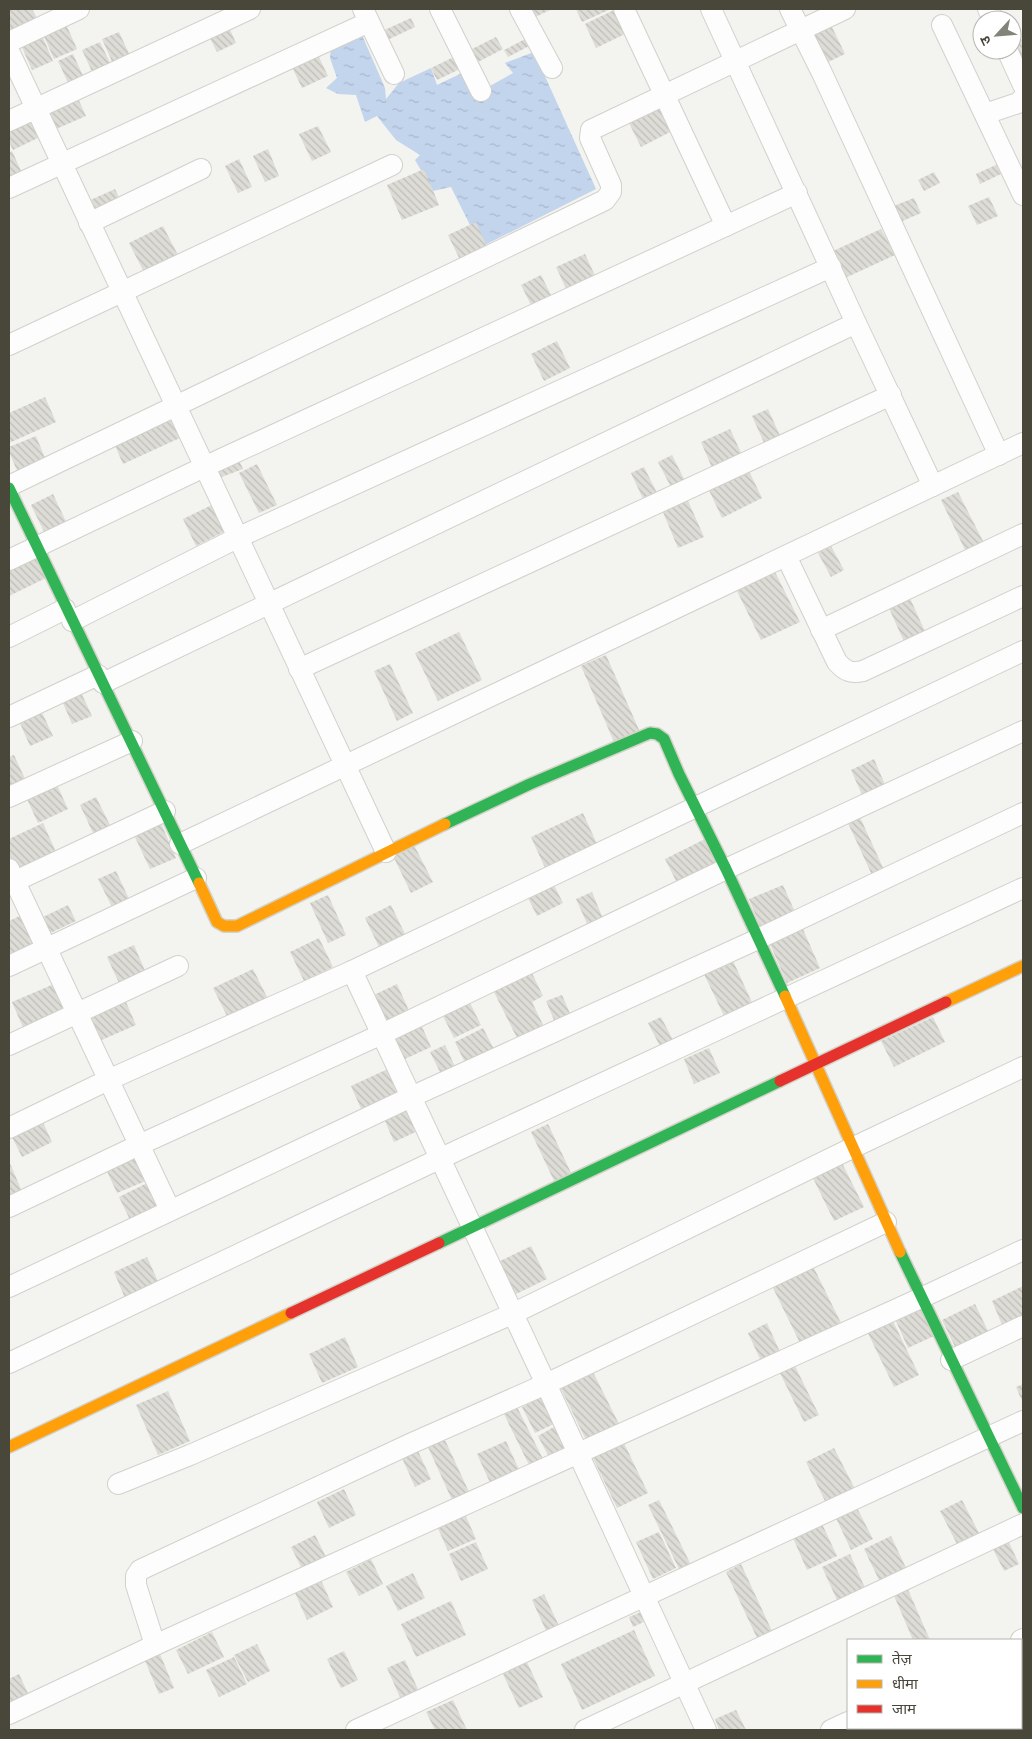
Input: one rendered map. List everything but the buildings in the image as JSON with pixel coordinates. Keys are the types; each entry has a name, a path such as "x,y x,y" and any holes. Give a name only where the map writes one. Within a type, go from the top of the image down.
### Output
{"street":[{"path":"9,42 79,9"},
{"path":"9,121 250,9"},
{"path":"440,9 481,91"},
{"path":"520,9 552,68"},
{"path":"624,9 726,226"},
{"path":"711,9 933,486"},
{"path":"790,9 999,454"},
{"path":"845,9 591,130 590,138 611,185 611,192 605,200 175,405 9,487 36,547 132,741 217,922 221,926 228,928 237,926 386,852 530,784 650,733 657,734 664,739 785,997 921,1298 1023,1508"},
{"path":"9,188 366,15 394,74"},
{"path":"942,25 1023,194"},
{"path":"9,51 386,852"},
{"path":"1012,60 1023,85"},
{"path":"985,114 1018,103 1023,98"},
{"path":"9,345 392,165"},
{"path":"89,223 201,169"},
{"path":"9,560 204,466 797,193"},
{"path":"9,637 69,615 831,267"},
{"path":"9,717 100,679 268,604 856,323"},
{"path":"299,669 891,395"},
{"path":"180,844 1023,443"},
{"path":"821,630 1023,534"},
{"path":"786,556 837,662 845,670 854,673 863,671 1023,596"},
{"path":"9,1128 108,1080 352,971 1023,651"},
{"path":"9,1207 138,1144 382,1034 726,869 1023,731"},
{"path":"9,797 132,741"},
{"path":"164,811 11,878 170,1210"},
{"path":"9,1287 411,1097 758,939 1023,813"},
{"path":"9,966 196,878"},
{"path":"9,1363 439,1158 1023,888"},
{"path":"9,1045 178,966"},
{"path":"9,1447 1023,966"},
{"path":"352,971 706,1730"},
{"path":"118,1484 199,1451 512,1314 1023,1067"},
{"path":"155,1645 136,1585 136,1576 140,1570 412,1443 546,1384 886,1222"},
{"path":"9,1714 155,1645 1023,1250"},
{"path":"951,1360 1023,1326"},
{"path":"356,1730 1023,1422"},
{"path":"585,1730 1023,1524"},
{"path":"831,1730 847,1722"}],"water":[{"path":"362,35 385,88 386,99 399,83 431,68 437,85 464,72 481,91 513,73 505,63 534,52 596,189 481,247 451,187 433,191 415,160 420,155 396,140 377,116 365,122 356,95 338,94 326,88 337,78 330,58 331,47"}],"traffic: fast":[{"path":"9,488 199,883"},
{"path":"445,824 530,784 650,733 657,734 664,739 785,996"},
{"path":"439,1243 780,1081"},
{"path":"900,1252 1023,1508"}],"traffic: slow":[{"path":"199,883 217,922 224,926 237,926 445,824"},
{"path":"946,1002 1023,966"},
{"path":"785,996 900,1252"},
{"path":"9,1447 291,1313"}],"traffic: jam":[{"path":"780,1081 946,1002"},
{"path":"291,1313 439,1243"}]}
